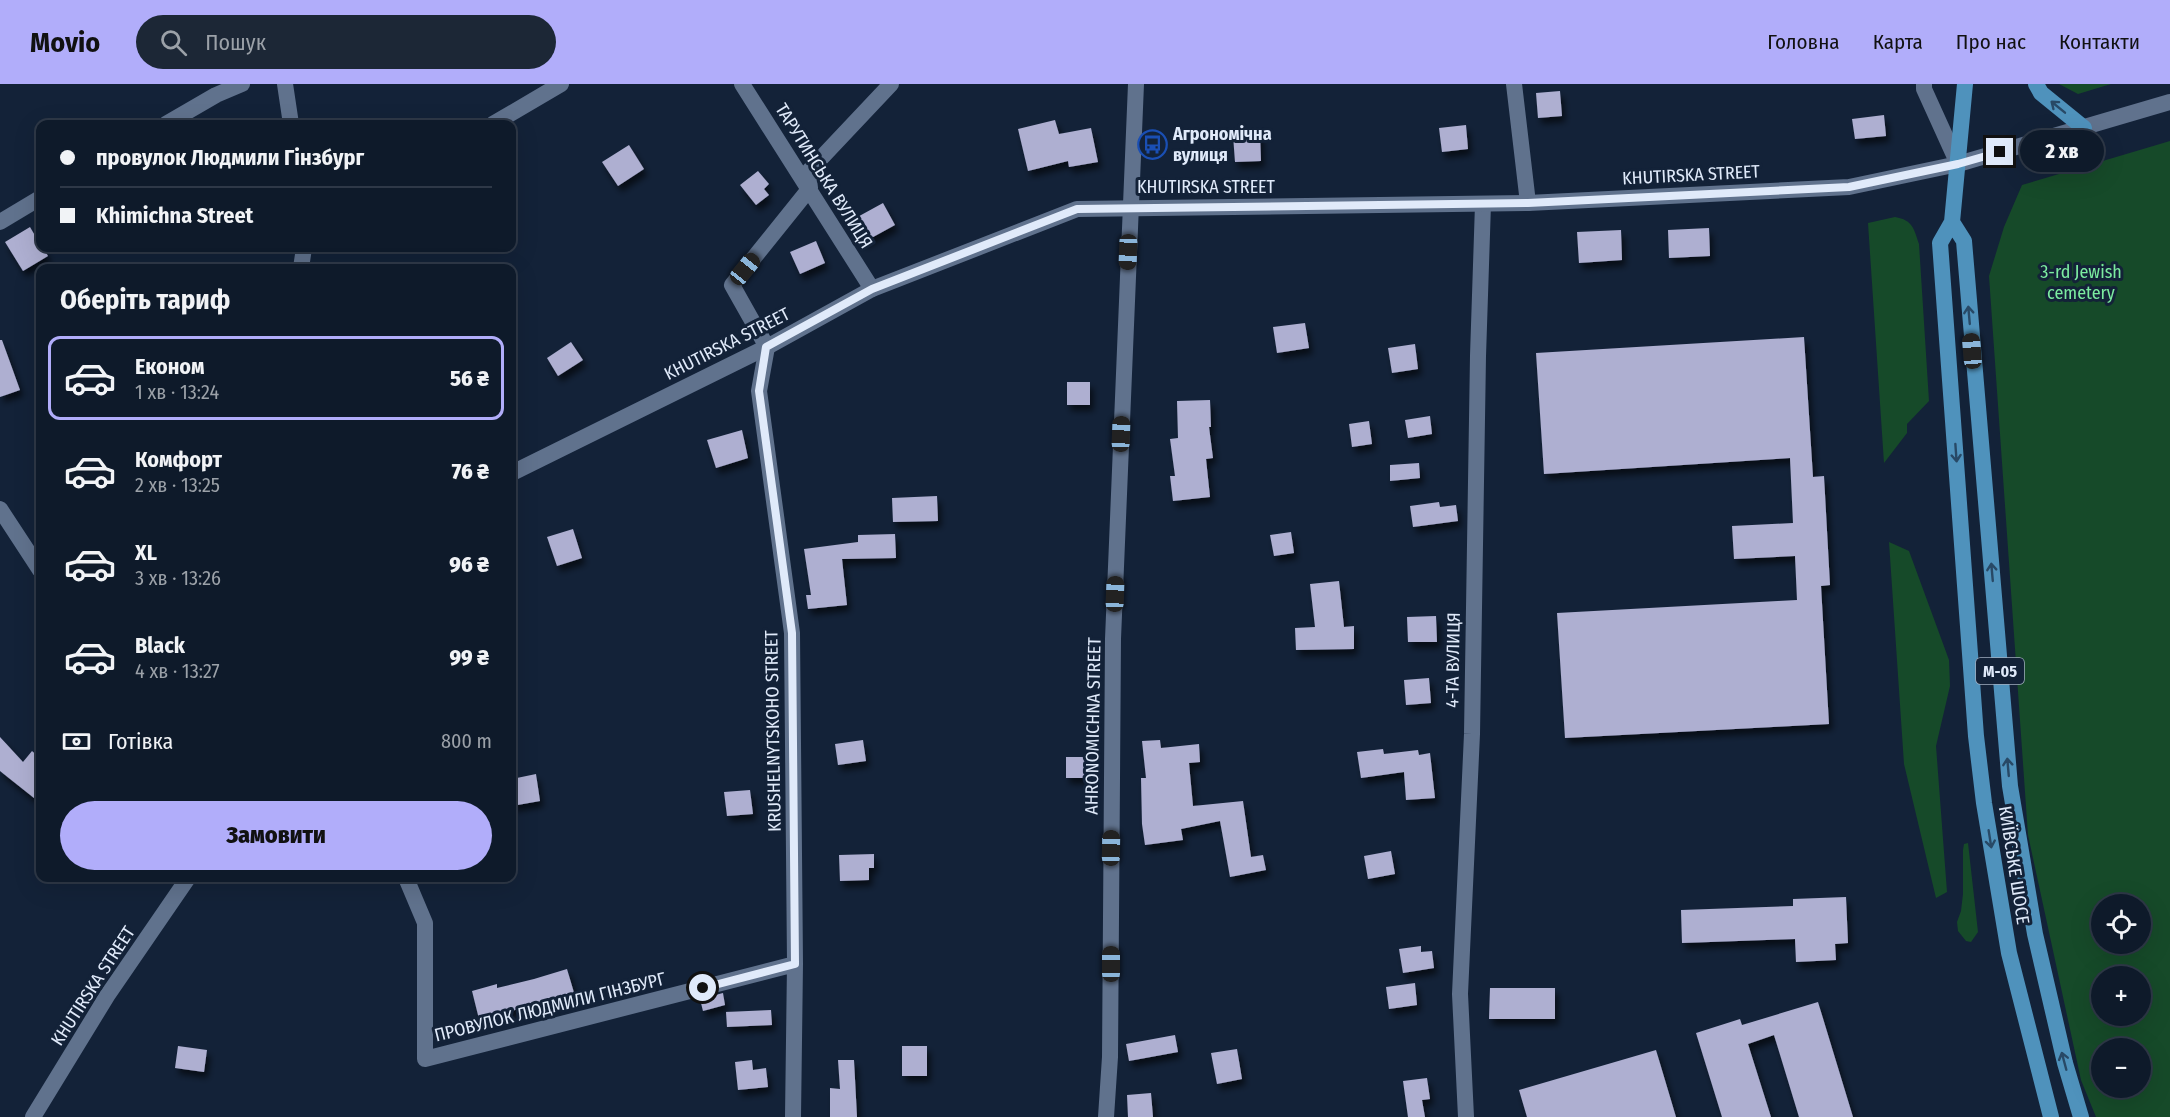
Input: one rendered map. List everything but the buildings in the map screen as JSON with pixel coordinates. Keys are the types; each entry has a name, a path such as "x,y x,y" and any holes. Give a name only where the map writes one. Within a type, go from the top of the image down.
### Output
{"main road":[{"name":"М-05","path":"1965,84 1952,222 1964,241 2010,786 2035,934 2065,1063 2081,1117"},
{"path":"2036,84 2041,93 2084,128"},
{"name":"КИЇВСЬКЕ ШОСЕ","path":"1952,222 1940,243 1976,736 2008,952 2051,1117"}],"street":[{"path":"173,120 216,95 242,84"},
{"path":"285,84 290,120"},
{"path":"500,120 561,84"},
{"name":"ТАРУТИНСЬКА ВУЛИЦЯ","path":"742,84 872,289"},
{"path":"766,347 732,285 810,188 808,172 891,84"},
{"name":"AHRONOMICHNA STREET","path":"1106,1117 1110,1057 1113,639 1136,84"},
{"path":"1514,84 1528,203"},
{"path":"1924,84 1924,89 1958,164"},
{"name":"KHUTIRSKA STREET","path":"516,471 766,347 872,289 1077,209 1528,203 1849,187 1958,164 2170,102"},
{"path":"0,222 36,200"},
{"name":"4-ТА ВУЛИЦЯ","path":"1466,1117 1460,994 1472,735 1477,368 1483,204"},
{"name":"KRUSHELNYTSKOHO STREET","path":"766,347 759,391 792,633 795,964 793,1117"},
{"path":"0,508 36,564"},
{"name":"KHUTIRSKA STREET","path":"33,1117 107,996 185,882"},
{"name":"ПРОВУЛОК ЛЮДМИЛИ ГІНЗБУРГ","path":"408,882 425,923 425,1059 795,964"}],"green space":[{"path":"2059,84 2111,84 2078,94"},
{"name":"3-rd Jewish cemetery","path":"2170,141 2170,1117 2096,1117 2081,1080 2028,835 1989,276 2004,227 2022,185"},
{"path":"1895,217 1909,223 1919,244 1929,401 1907,424 1907,433 1884,463 1868,223"},
{"path":"1889,542 1909,551 1949,660 1950,686 1936,746 1947,892 1936,898 1904,764"},
{"path":"1968,843 1978,932 1971,942 1966,941 1958,931 1957,922 1963,894 1963,850 1964,844"}],"place":[{"name":"Агрономічна вулиця","path":"1152,144"}],"route":[{"path":"703,988 795,964 792,633 759,391 766,347 872,289 1077,209 1528,203 1849,187 1958,164 2000,152"}]}
